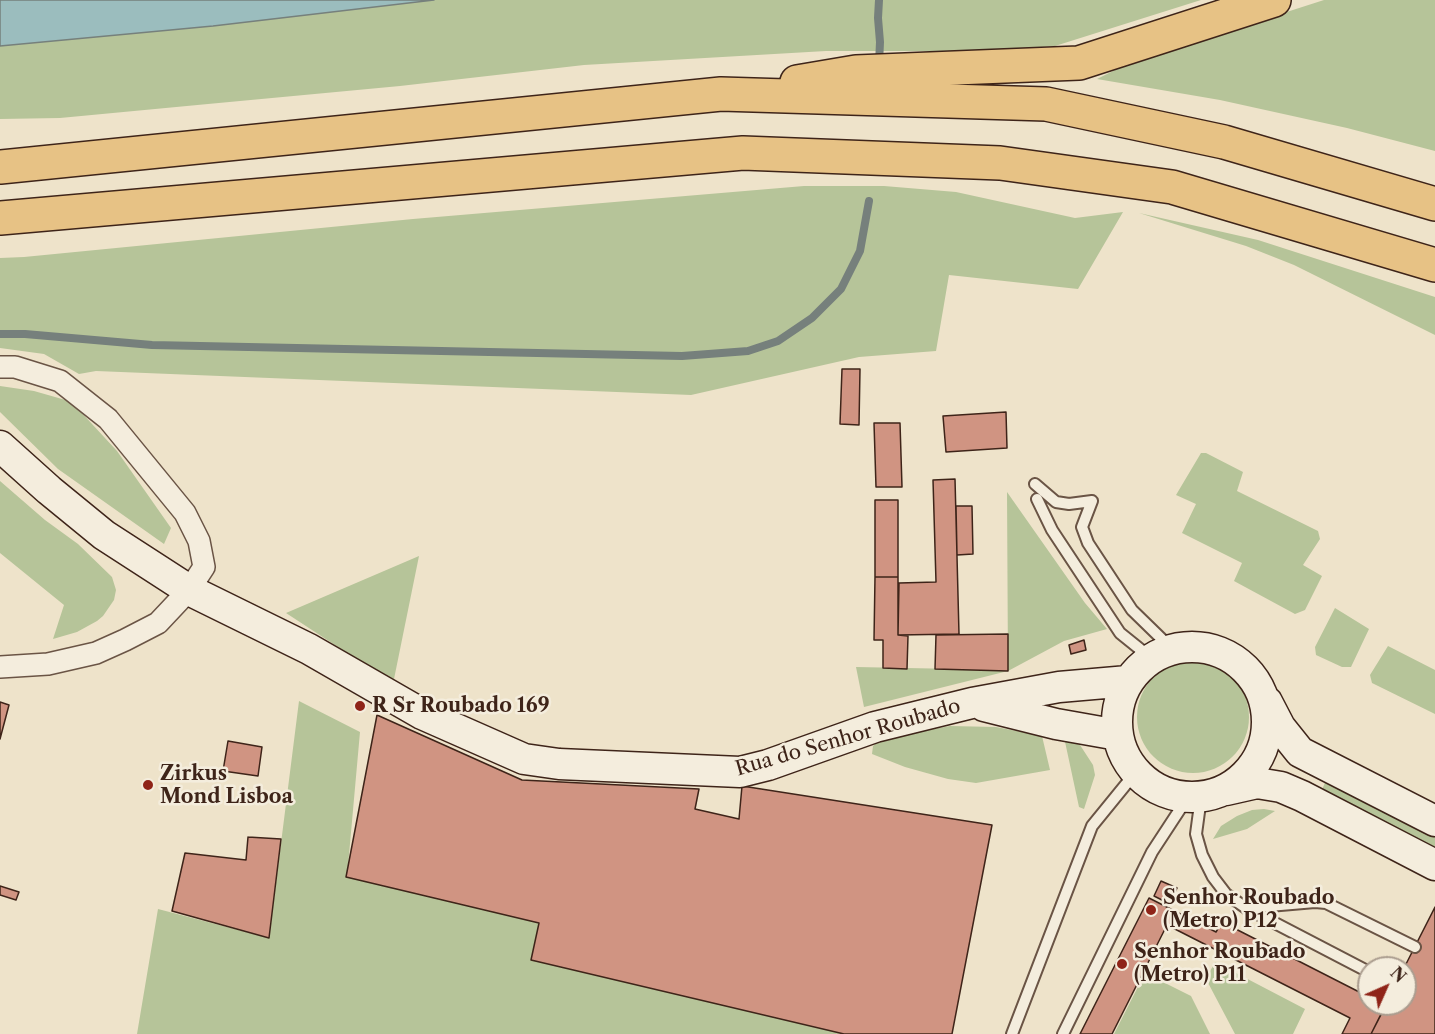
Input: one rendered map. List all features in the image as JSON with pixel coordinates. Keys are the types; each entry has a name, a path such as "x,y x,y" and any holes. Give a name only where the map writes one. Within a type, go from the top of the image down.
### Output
{"highway":[{"path":"0,167 721,94 856,72 1078,63 1274,0"},
{"path":"721,94 1046,104 1224,142 1435,204"},
{"path":"0,218 743,153 1000,163 1172,187 1435,265"}],"street":[{"path":"0,367 15,367 60,381 108,419 184,513 199,541 204,567 189,591 158,623 96,654 48,664 0,667"},
{"name":"Rua do Senhor Roubado","path":"0,446 104,535 189,591 300,645 443,723 524,759 559,764 740,772 768,765 875,727 972,703 1059,687 1128,681"},
{"path":"1435,821 1300,752 1280,727 1259,686 1244,666 1222,652 1197,646 1161,653 1133,674 1128,681 1117,714 1118,735 1125,756 1136,772 1151,785 1168,794 1205,795 1257,783 1281,787 1435,865"},
{"path":"1205,795 1247,774 1260,757 1266,738 1267,713 1259,686"},
{"name":"Rua do Senhor Roubado","path":"972,703 1056,724 1118,735"}],"lane":[{"path":"1035,484 1056,502 1068,504 1092,501 1082,527 1088,543 1161,653"},
{"path":"1037,499 1052,530 1120,633 1161,653"},
{"path":"1012,1034 1092,826 1136,772"},
{"path":"1205,795 1196,834 1202,855 1213,877 1227,894 1246,908 1357,966"},
{"path":"1063,1034 1152,852 1205,795"},
{"path":"1246,908 1326,903 1415,947"}],"green space":[{"path":"0,0 1201,0 1055,46 996,51 826,51 584,65 400,86 60,118 0,119"},
{"path":"1324,0 1435,0 1435,151 1347,128 1220,100 1097,79 1131,62"},
{"path":"804,186 884,186 956,192 1075,218 1123,212 1078,289 949,275 936,351 859,357 691,395 96,371 79,374 44,354 0,348 0,258 413,219"},
{"path":"1139,213 1258,240 1435,297 1435,335 1294,265 1246,246"},
{"path":"0,386 34,391 69,401 80,411 117,451 171,528 164,544 58,469 0,412"},
{"path":"1201,453 1206,453 1243,472 1237,491 1318,531 1320,539 1303,565 1322,576 1305,610 1295,614 1234,581 1242,563 1182,533 1196,504 1176,495"},
{"path":"0,481 45,520 78,544 112,577 116,590 114,600 97,621 77,632 53,639 64,605 0,553"},
{"path":"1007,492 1085,603 1107,629 1064,641 1008,671 864,707 856,667 1008,670"},
{"path":"419,556 394,679 367,666 286,613"},
{"path":"1335,608 1369,629 1351,667 1342,667 1316,655 1315,647"},
{"path":"1388,646 1435,670 1435,714 1372,683 1370,675"},
{"path":"1193,661 1214,665 1233,677 1245,696 1249,717 1245,738 1233,757 1214,769 1193,773 1172,769 1153,757 1141,738 1137,717 1141,696 1153,677 1172,665"},
{"path":"299,701 360,732 347,877 539,923 531,960 844,1034 137,1034 158,909 269,938"},
{"path":"950,726 996,727 1042,736 1050,770 976,783 948,779 905,767 872,754 873,746 880,739"},
{"path":"1064,737 1080,745 1093,765 1095,775 1084,809 1079,807"},
{"path":"1326,780 1435,835 1435,847 1322,790"},
{"path":"1252,810 1275,811 1247,829 1213,839 1221,826 1237,816"},
{"path":"1215,962 1305,1009 1293,1034 1235,1034 1206,979"},
{"path":"1145,973 1191,996 1210,1034 1114,1034"}],"water":[{"path":"0,0 434,0 213,26 0,46"}],"building":[{"path":"842,369 860,369 859,425 840,424"},
{"path":"1006,412 1007,448 946,452 943,416"},
{"path":"874,423 900,423 902,487 876,487"},
{"path":"955,479 959,634 898,635 899,583 936,582 933,480"},
{"path":"875,500 898,500 898,577 875,577"},
{"path":"956,506 972,506 973,554 957,555"},
{"path":"875,577 898,577 898,635 908,636 907,669 883,668 883,640 874,640"},
{"path":"1008,634 1008,671 935,669 936,635"},
{"path":"1084,640 1086,650 1071,654 1069,645"},
{"path":"0,702 9,705 0,739"},
{"path":"377,715 522,780 699,789 695,809 739,819 742,786 992,825 952,1034 844,1034 531,960 539,923 346,877"},
{"path":"228,741 262,747 258,776 223,771"},
{"path":"248,837 281,839 269,938 172,911 185,853 246,860"},
{"path":"1161,881 1177,888 1170,904 1154,896"},
{"path":"0,886 19,892 16,900 0,895"},
{"path":"1149,898 1216,932 1222,922 1357,991 1357,1016 1380,1016 1371,1034 1342,1034 1350,1018 1167,925 1112,1034 1080,1034"},
{"path":"1435,907 1435,1034 1371,1034 1380,1016 1417,1016 1417,956 1410,956"}],"waterway":[{"path":"879,0 879,64"},
{"path":"0,334 25,334 152,345 682,356 748,351 778,341 812,318 841,289 860,251 869,201"}],"place":[{"name":"R Sr Roubado 169","path":"360,706"},
{"name":"Zirkus Mond Lisboa","path":"148,785"},
{"name":"Senhor Roubado (Metro) P12","path":"1151,910"},
{"name":"Senhor Roubado (Metro) P11","path":"1122,964"}]}
